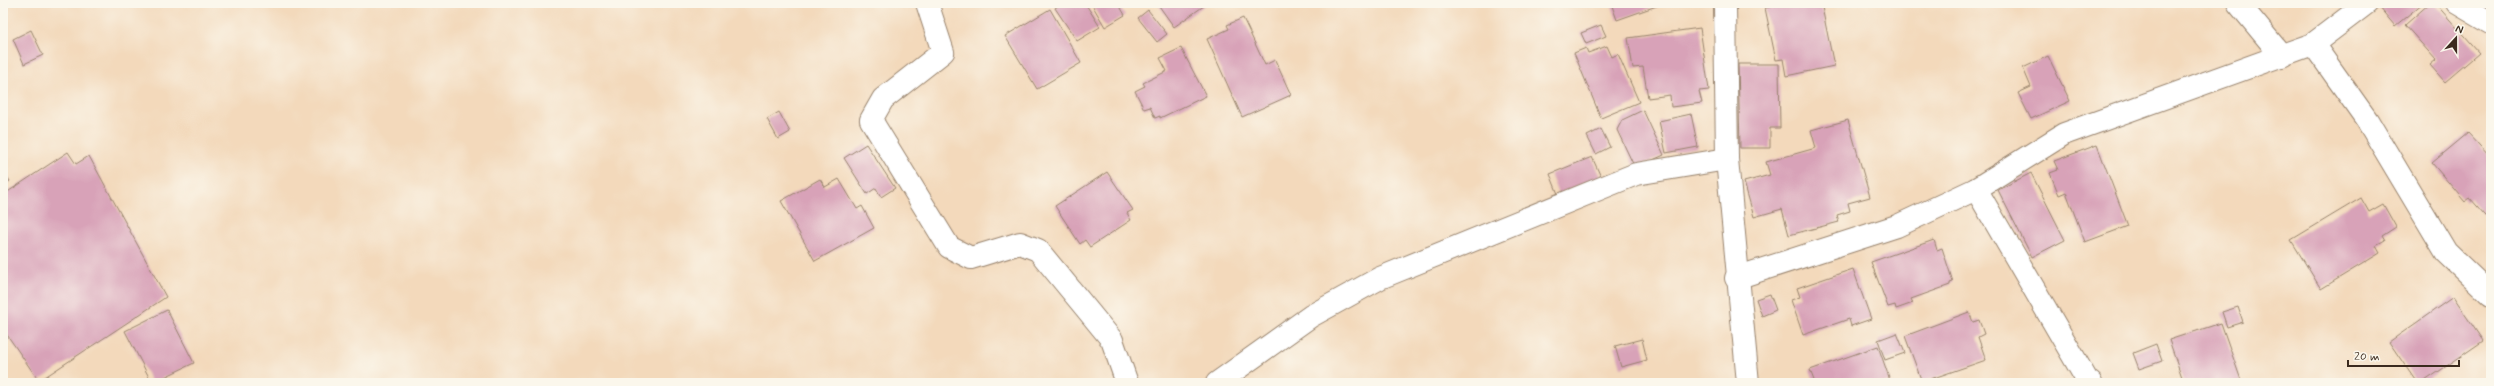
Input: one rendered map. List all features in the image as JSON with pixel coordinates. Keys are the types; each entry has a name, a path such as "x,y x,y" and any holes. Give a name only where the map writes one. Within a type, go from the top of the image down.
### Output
{"street":[{"path":"927,3 943,52 883,100 871,120 949,247 971,258 1020,243 1038,250 1112,340 1127,383"},
{"path":"1725,3 1727,159 1736,278 1748,383"},
{"path":"2238,3 2282,56"},
{"path":"1736,278 1897,226 1976,189 2064,134 2313,44 2367,3"},
{"path":"2456,3 2491,23"},
{"path":"2313,44 2367,120 2446,252 2491,295"},
{"path":"1217,383 1311,316 1380,278 1636,174 1727,159"},
{"path":"1976,189 2087,380 2091,383"}],"building":[{"path":"1062,3 1085,3 1100,27 1077,41 1055,8"},
{"path":"1091,3 1118,3 1125,15 1105,27"},
{"path":"1157,3 1208,3 1174,27"},
{"path":"1611,3 1665,3 1617,20"},
{"path":"1787,3 1834,3 1822,7 1834,66 1786,76 1783,59 1776,60 1765,8"},
{"path":"2384,3 2423,3 2395,26 2379,7"},
{"path":"2430,3 2435,3 2479,53 2445,82 2430,65 2436,60 2405,25"},
{"path":"1050,9 1081,63 1037,89 1005,36"},
{"path":"1148,10 1167,34 1157,42 1138,18"},
{"path":"1243,18 1265,65 1275,60 1291,95 1242,117 1207,39 1229,29 1227,25"},
{"path":"1601,25 1606,36 1586,44 1581,33"},
{"path":"1700,28 1709,90 1699,91 1702,103 1671,107 1670,95 1648,98 1643,67 1633,68 1628,38"},
{"path":"31,30 43,55 24,64 13,39"},
{"path":"1607,46 1612,57 1618,54 1639,102 1601,118 1574,53 1586,48 1588,53"},
{"path":"1181,48 1206,96 1160,118 1160,116 1155,118 1150,107 1144,109 1135,91 1145,86 1143,83 1167,71 1160,58"},
{"path":"2048,56 2070,101 2031,119 2018,93 2031,87 2023,68"},
{"path":"1738,64 1779,64 1780,128 1770,128 1770,148 1740,148"},
{"path":"3,68 8,76 3,79"},
{"path":"1643,110 1664,155 1635,168 1617,130 1622,120"},
{"path":"779,112 790,132 778,139 767,119"},
{"path":"1691,114 1698,147 1666,153 1659,121"},
{"path":"1848,120 1870,197 1848,203 1850,211 1837,215 1839,222 1789,235 1782,209 1754,217 1744,182 1770,175 1766,162 1816,148 1811,130"},
{"path":"1601,129 1610,147 1596,154 1587,136"},
{"path":"2468,133 2491,158 2491,222 2470,198 2465,202 2432,163"},
{"path":"866,144 895,188 881,197 876,188 867,194 844,158"},
{"path":"2097,145 2128,226 2085,242 2066,192 2059,195 2050,173 2058,170 2054,161"},
{"path":"68,152 76,164 89,156 166,297 39,381 3,329 3,195"},
{"path":"1592,157 1601,177 1558,194 1550,174"},
{"path":"3,171 10,181 3,186"},
{"path":"1107,172 1133,210 1127,213 1131,220 1090,247 1085,240 1080,244 1055,206"},
{"path":"2031,173 2065,240 2032,257 1998,190"},
{"path":"820,179 825,187 839,179 857,209 862,206 874,228 815,261 781,201"},
{"path":"2361,198 2369,212 2383,204 2396,227 2382,236 2385,241 2376,246 2380,253 2321,289 2291,240"},
{"path":"1934,240 1937,250 1942,248 1953,282 1950,283 1950,285 1911,299 1913,303 1896,309 1895,305 1888,307 1871,262"},
{"path":"1853,269 1871,319 1851,326 1849,319 1803,335 1791,300 1800,297 1797,288"},
{"path":"1770,294 1776,310 1762,316 1756,299"},
{"path":"2453,297 2483,341 2422,383 2417,383 2389,342"},
{"path":"2238,307 2243,322 2227,327 2222,312"},
{"path":"167,310 194,363 152,383 125,331"},
{"path":"1969,312 1973,322 1979,320 1984,334 1978,337 1986,360 1922,382 1905,336"},
{"path":"2221,323 2242,383 2184,383 2169,340"},
{"path":"1897,333 1905,353 1885,360 1878,340"},
{"path":"1642,339 1647,360 1621,367 1615,346"},
{"path":"2156,344 2162,361 2139,369 2133,353"},
{"path":"1878,346 1891,383 1815,383 1810,370"}]}
